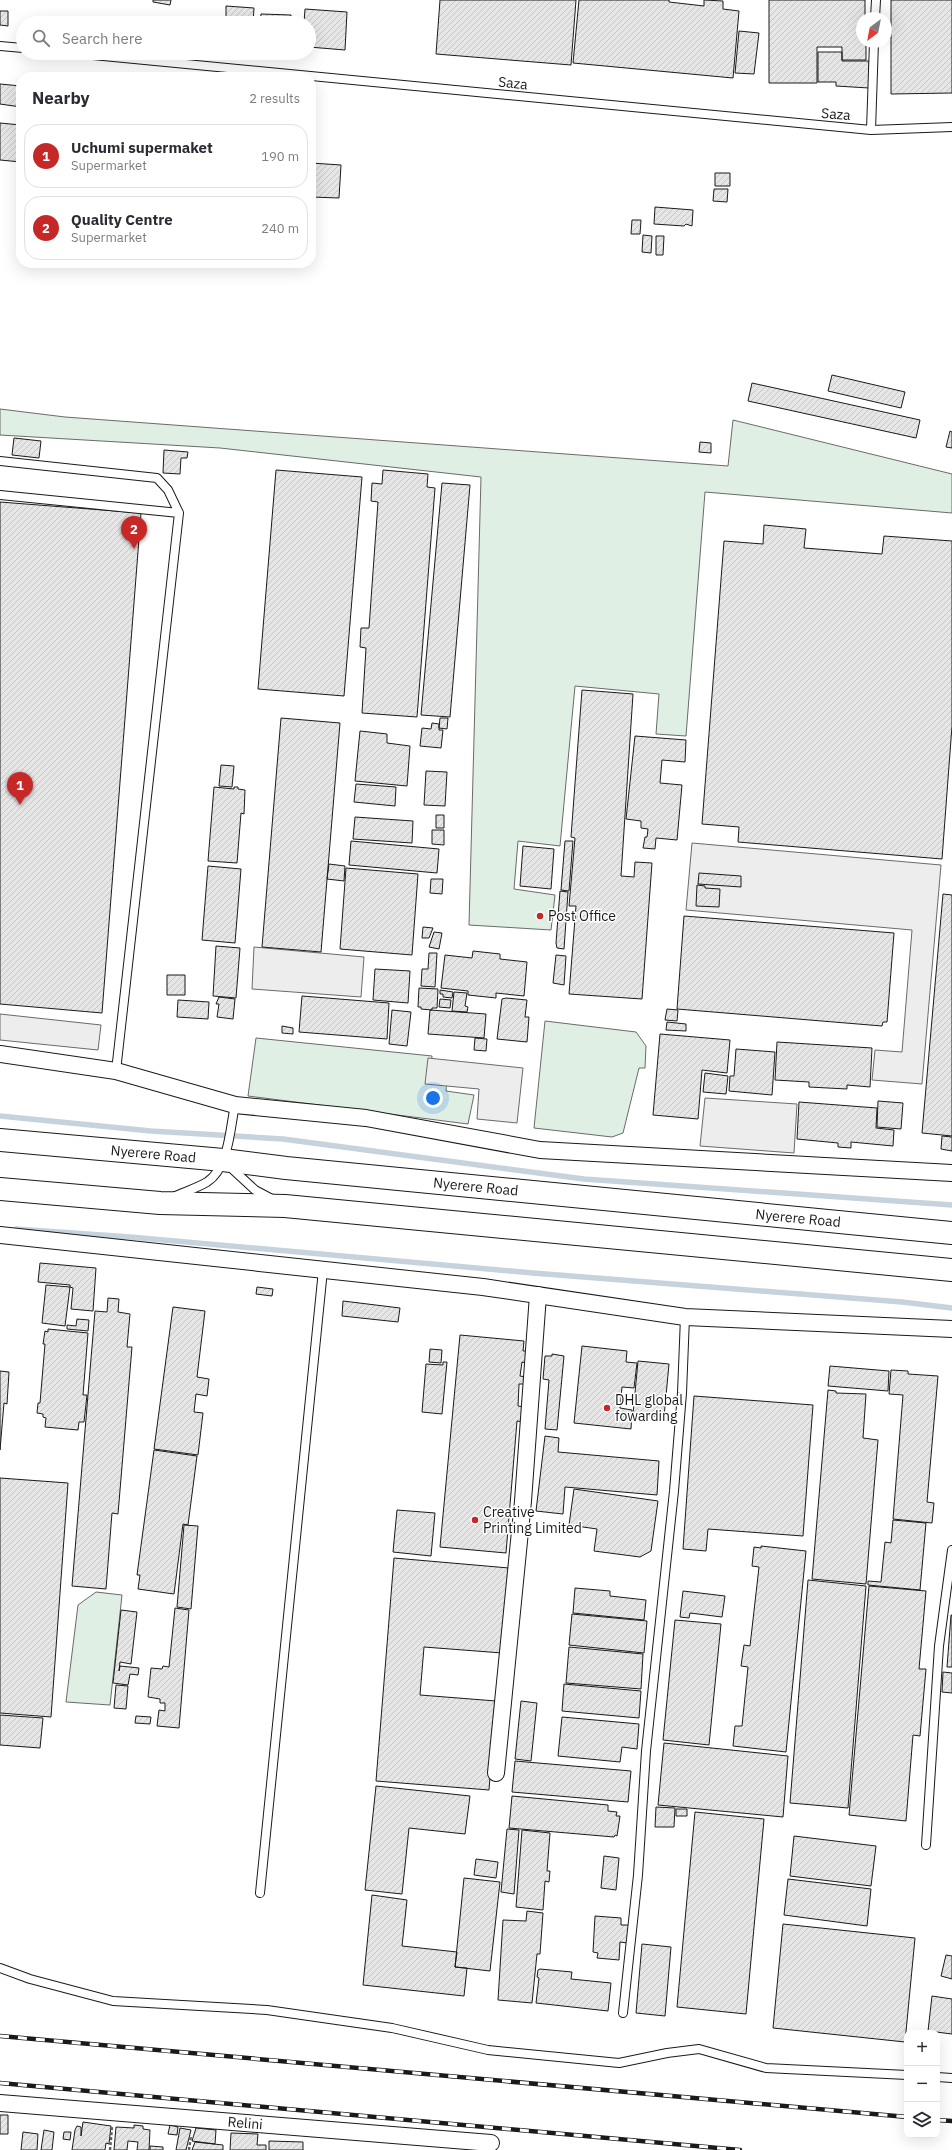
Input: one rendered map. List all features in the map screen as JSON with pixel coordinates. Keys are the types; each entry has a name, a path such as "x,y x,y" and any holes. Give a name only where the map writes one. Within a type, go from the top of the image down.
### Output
{"highway":[{"name":"Nyerere Road","path":"0,1140 223,1160 294,1169 952,1233"},
{"path":"0,1189 160,1203 285,1206 952,1270"}],"street":[{"path":"0,1054 116,1071 235,1105 366,1118 540,1150 952,1173"},
{"path":"0,1235 483,1286 685,1317 952,1329"},
{"path":"496,1773 523,1501 538,1295"},
{"name":"Relini","path":"0,2103 491,2143"}],"lane":[{"path":"875,12 876,0"},
{"path":"0,46 16,47"},
{"path":"871,130 874,48"},
{"name":"Saza","path":"145,60 269,72"},
{"name":"Saza","path":"316,77 871,130 952,127"},
{"path":"0,461 157,478 168,490 179,513 116,1071"},
{"path":"0,495 179,513"},
{"path":"160,1203 208,1181 223,1160 235,1105"},
{"path":"223,1160 236,1174 255,1190 285,1206"},
{"path":"260,1893 323,1270"},
{"path":"623,2013 638,1875 646,1751 674,1492 682,1393 685,1317"},
{"path":"926,1845 939,1646 952,1550"},
{"path":"0,1968 30,1979 113,2001 267,2010 392,2028 488,2050 619,2063 668,2053 699,2049 766,2068 904,2076"},
{"path":"940,2077 952,2078"}],"path":[{"path":"110,2150 113,2113"}],"green space":[{"path":"0,409 65,417 728,466 733,420 952,474 952,513 705,492 686,736 656,734 659,694 575,686 560,846 518,841 514,889 555,895 551,930 469,925 481,477 220,448 0,435"},
{"path":"545,1021 636,1032 646,1046 645,1068 639,1068 623,1133 612,1137 534,1128"},
{"path":"256,1038 432,1056 431,1074 447,1075 446,1091 474,1095 468,1124 248,1096"},
{"path":"96,1592 122,1595 110,1705 66,1702 78,1605"}],"shaded area":[{"path":"692,843 941,865 922,1084 872,1080 875,1050 902,1052 912,930 686,910"},
{"path":"254,947 364,957 361,997 252,989"},
{"path":"0,1014 101,1025 98,1050 0,1040"},
{"path":"428,1058 523,1068 517,1123 477,1119 479,1089 425,1084"},
{"path":"705,1098 797,1104 794,1153 700,1146"}],"building":[{"path":"153,0 171,0 170,5 153,2"},
{"path":"440,0 576,0 571,65 436,54"},
{"path":"579,0 669,0 669,2 704,6 704,0 723,1 723,9 739,11 733,78 573,63"},
{"path":"769,0 865,0 865,12 856,12 856,48 866,48 866,60 842,60 842,47 817,47 817,83 769,83"},
{"path":"891,0 952,0 952,93 891,94"},
{"path":"226,6 254,8 253,16 226,16"},
{"path":"305,9 347,12 345,50 316,48 316,16 304,16"},
{"path":"0,11 8,11 8,26 0,25"},
{"path":"261,14 291,15 291,16 261,16"},
{"path":"739,31 759,33 754,74 735,73"},
{"path":"818,52 842,52 842,61 869,61 869,88 836,86 836,82 818,82"},
{"path":"0,84 16,86 16,106 0,104"},
{"path":"0,123 16,125 16,162 0,160"},
{"path":"316,163 341,165 339,198 316,197"},
{"path":"715,173 730,173 730,186 715,186"},
{"path":"714,189 728,189 727,202 713,201"},
{"path":"655,207 693,210 692,226 686,224 684,226 654,224"},
{"path":"632,220 641,220 640,234 631,234"},
{"path":"643,235 652,236 651,253 642,252"},
{"path":"656,236 664,236 663,255 656,255"},
{"path":"832,375 905,392 901,408 828,391"},
{"path":"752,383 920,420 916,438 748,401"},
{"path":"950,431 952,432 952,448 946,447"},
{"path":"14,438 41,441 39,458 12,455"},
{"path":"700,442 711,443 711,453 699,452"},
{"path":"164,450 188,452 187,458 181,458 180,474 163,473"},
{"path":"276,470 362,477 344,696 258,689"},
{"path":"383,470 428,474 427,487 435,488 417,717 362,713 366,648 360,647 361,628 369,628 378,502 371,501 372,483 382,484"},
{"path":"442,483 470,485 450,717 421,715"},
{"path":"0,502 141,513 102,1013 0,1004"},
{"path":"764,525 806,529 804,548 882,554 884,536 952,541 952,726 942,859 738,842 739,827 702,824 724,541 763,544"},
{"path":"582,690 633,694 621,876 634,877 635,862 652,863 642,999 569,994 576,906 569,906 575,838 571,837"},
{"path":"281,718 340,723 321,952 262,947"},
{"path":"440,718 448,718 447,729 439,728"},
{"path":"432,723 439,724 439,730 443,730 441,748 420,746 422,728 431,729"},
{"path":"360,731 387,734 387,743 410,746 407,786 355,781"},
{"path":"635,736 686,740 685,762 662,760 660,783 682,785 677,840 656,838 655,849 643,848 648,829 641,828 641,821 626,819"},
{"path":"221,765 234,766 232,787 219,786"},
{"path":"426,771 447,772 445,806 424,805"},
{"path":"356,784 396,787 395,806 354,802"},
{"path":"214,787 234,789 234,787 238,787 238,789 245,790 244,814 241,813 237,863 208,861"},
{"path":"436,815 444,815 444,828 436,828"},
{"path":"355,817 413,821 412,843 353,839"},
{"path":"432,830 444,830 444,845 432,844"},
{"path":"351,841 439,849 437,873 349,865"},
{"path":"565,841 573,841 569,891 561,890"},
{"path":"523,846 554,849 551,889 520,886"},
{"path":"329,864 345,866 344,881 327,879"},
{"path":"208,866 241,869 235,943 202,940"},
{"path":"346,868 418,874 412,955 340,949"},
{"path":"699,873 741,876 741,887 698,884"},
{"path":"431,879 443,879 442,894 430,893"},
{"path":"697,885 705,886 705,888 720,889 719,907 696,906"},
{"path":"560,891 568,892 564,949 557,948 556,943"},
{"path":"943,894 952,895 952,1136 922,1133"},
{"path":"684,916 894,933 887,1022 883,1022 882,1026 677,1009"},
{"path":"423,927 433,928 429,938 422,938"},
{"path":"434,932 442,933 439,949 429,947"},
{"path":"216,946 240,948 236,998 213,996"},
{"path":"473,951 500,954 500,959 527,962 524,996 496,993 496,998 468,995 468,991 441,988 445,955 472,958"},
{"path":"429,953 437,953 435,987 421,986 422,969 428,969"},
{"path":"556,955 566,956 564,985 553,983"},
{"path":"375,969 410,971 408,1003 373,1000"},
{"path":"167,975 185,975 185,995 167,995"},
{"path":"419,988 438,989 437,1008 432,1008 432,1010 421,1009 421,1007 418,1007"},
{"path":"440,990 453,992 452,998 443,997 443,994 440,994"},
{"path":"454,992 467,993 465,1006 468,1007 467,1012 452,1011"},
{"path":"302,996 389,1003 387,1039 299,1032"},
{"path":"219,997 235,999 233,1019 217,1017 219,1004 216,1004"},
{"path":"440,999 451,1000 450,1008 439,1007"},
{"path":"502,999 527,1000 525,1017 529,1017 527,1042 497,1039"},
{"path":"178,1000 209,1002 208,1019 177,1017"},
{"path":"667,1009 678,1010 677,1021 665,1020"},
{"path":"392,1010 411,1012 407,1046 389,1044"},
{"path":"430,1010 486,1014 484,1038 428,1034"},
{"path":"667,1022 686,1024 686,1031 666,1030"},
{"path":"282,1026 293,1028 293,1034 282,1033"},
{"path":"660,1034 730,1040 727,1073 702,1070 698,1119 653,1115"},
{"path":"475,1038 487,1039 486,1051 474,1050"},
{"path":"777,1042 872,1048 870,1087 847,1085 847,1089 809,1087 809,1082 775,1080"},
{"path":"736,1049 775,1052 772,1095 729,1091 730,1076 734,1076"},
{"path":"705,1073 728,1076 726,1094 703,1092"},
{"path":"878,1101 903,1103 901,1129 877,1127"},
{"path":"799,1102 877,1108 876,1128 894,1130 893,1146 851,1142 851,1148 838,1147 838,1143 797,1139"},
{"path":"942,1136 952,1137 952,1151 941,1149"},
{"path":"40,1263 96,1268 93,1311 71,1309 73,1288 70,1287 70,1285 38,1282"},
{"path":"46,1285 70,1287 65,1326 42,1323"},
{"path":"257,1287 273,1289 272,1296 256,1294"},
{"path":"108,1298 119,1299 118,1312 130,1314 127,1347 132,1347 118,1514 112,1513 106,1589 72,1586 95,1311 107,1312"},
{"path":"343,1301 400,1308 398,1322 342,1316"},
{"path":"173,1307 205,1311 197,1377 209,1379 207,1396 196,1394 194,1412 203,1413 198,1455 154,1449"},
{"path":"77,1319 89,1320 88,1331 67,1329 67,1325 76,1326"},
{"path":"48,1329 88,1333 83,1395 87,1395 84,1422 79,1422 78,1430 45,1427 46,1418 43,1417 43,1414 37,1413 38,1403 40,1403 45,1344 43,1344 45,1331 48,1332"},
{"path":"460,1335 524,1341 523,1351 528,1351 527,1363 522,1362 520,1376 526,1377 525,1384 519,1384 518,1406 525,1407 525,1422 517,1421 506,1553 440,1547"},
{"path":"582,1346 627,1351 626,1362 637,1363 634,1388 622,1387 620,1408 632,1410 631,1429 574,1423"},
{"path":"430,1349 442,1350 441,1363 429,1362"},
{"path":"552,1354 564,1356 557,1430 545,1429 549,1380 543,1379 545,1356 552,1356"},
{"path":"638,1361 669,1364 664,1417 633,1414"},
{"path":"443,1362 447,1362 442,1414 422,1412 426,1364 443,1365"},
{"path":"830,1366 889,1371 888,1391 828,1386"},
{"path":"891,1370 908,1371 908,1374 938,1376 927,1502 934,1503 932,1523 893,1519 903,1395 889,1394"},
{"path":"0,1371 9,1372 7,1404 4,1403 0,1450"},
{"path":"828,1390 836,1391 836,1393 866,1394 863,1438 878,1440 866,1584 812,1579"},
{"path":"694,1396 813,1405 803,1536 708,1529 706,1551 683,1549"},
{"path":"545,1436 559,1438 558,1452 659,1461 657,1495 565,1487 563,1514 536,1511"},
{"path":"154,1450 197,1456 188,1525 183,1524 174,1594 138,1589 140,1575 137,1575"},
{"path":"0,1478 68,1483 51,1717 0,1713"},
{"path":"574,1489 658,1501 651,1551 640,1557 594,1551 597,1529 569,1525"},
{"path":"397,1510 435,1513 431,1556 393,1552"},
{"path":"893,1520 926,1523 920,1590 868,1585 868,1581 881,1582 885,1542 891,1543"},
{"path":"184,1525 198,1526 191,1609 177,1607"},
{"path":"761,1546 806,1551 786,1752 733,1746 735,1726 742,1726 748,1667 741,1666 744,1645 750,1646 759,1567 752,1566 754,1547 761,1548"},
{"path":"394,1558 509,1568 502,1653 424,1647 420,1695 496,1701 489,1790 376,1781"},
{"path":"808,1580 866,1586 848,1808 790,1803"},
{"path":"869,1586 926,1591 919,1669 926,1669 920,1736 913,1735 906,1821 849,1815"},
{"path":"575,1588 610,1591 610,1596 646,1600 644,1620 573,1613"},
{"path":"683,1591 725,1596 722,1617 690,1613 689,1618 680,1617"},
{"path":"175,1608 189,1610 179,1728 157,1726 159,1710 165,1711 165,1703 160,1703 160,1699 148,1697 151,1668 162,1669 163,1666 169,1667"},
{"path":"121,1610 137,1612 131,1664 120,1662 119,1671 120,1666 139,1668 138,1675 130,1674 128,1685 113,1683"},
{"path":"572,1614 647,1621 644,1653 569,1645"},
{"path":"951,1615 952,1667 947,1667"},
{"path":"675,1620 721,1624 709,1745 663,1740"},
{"path":"569,1647 643,1654 641,1689 566,1683"},
{"path":"943,1672 952,1673 952,1693 942,1692"},
{"path":"564,1684 641,1691 639,1718 562,1711"},
{"path":"116,1685 128,1686 126,1709 114,1708"},
{"path":"521,1701 537,1703 531,1761 515,1759"},
{"path":"0,1715 43,1718 40,1748 0,1745"},
{"path":"136,1716 151,1717 150,1724 135,1723"},
{"path":"562,1717 639,1724 637,1749 622,1747 620,1762 558,1756"},
{"path":"664,1743 788,1756 783,1817 658,1805"},
{"path":"515,1761 631,1771 628,1802 512,1792"},
{"path":"376,1786 470,1796 465,1834 409,1828 402,1894 365,1890"},
{"path":"512,1796 608,1805 608,1811 617,1812 616,1816 620,1816 617,1836 615,1835 614,1837 509,1828"},
{"path":"656,1807 675,1808 674,1827 655,1827"},
{"path":"676,1809 687,1809 687,1816 676,1816"},
{"path":"695,1812 764,1819 746,2014 677,2007"},
{"path":"507,1829 519,1830 514,1894 501,1892"},
{"path":"522,1830 550,1833 547,1871 550,1871 549,1882 545,1881 543,1910 516,1907"},
{"path":"794,1836 876,1846 871,1886 790,1876"},
{"path":"604,1856 619,1858 616,1890 601,1888"},
{"path":"476,1859 498,1862 496,1878 474,1875"},
{"path":"464,1878 500,1882 490,1971 455,1967"},
{"path":"788,1879 871,1889 867,1926 784,1915"},
{"path":"372,1895 407,1900 402,1946 457,1952 455,1967 467,1968 464,1996 363,1985"},
{"path":"527,1911 543,1913 540,1954 537,1954 532,2003 498,2000 503,1920 526,1921"},
{"path":"595,1916 621,1918 621,1925 629,1925 627,1943 620,1942 619,1960 597,1958 598,1953 593,1952"},
{"path":"783,1924 915,1938 906,2030 904,2030 904,2042 773,2028"},
{"path":"642,1944 671,1947 665,2016 636,2013"},
{"path":"946,1955 952,1956 952,1979 941,1976"},
{"path":"538,1970 572,1972 571,1979 611,1983 608,2011 536,2003 539,1978 537,1977"},
{"path":"932,1996 952,1999 952,2034 940,2032 940,2030 928,2030"},
{"path":"0,2115 8,2115 8,2134 0,2134"},
{"path":"83,2122 111,2126 109,2144 106,2143 105,2150 72,2150 75,2130 77,2126 81,2127 81,2136"},
{"path":"134,2125 143,2126 143,2129 150,2130 149,2150 137,2150 138,2142 128,2141 127,2150 114,2150 116,2127 134,2128"},
{"path":"170,2125 178,2127 177,2135 168,2134"},
{"path":"180,2128 191,2130 186,2150 176,2150"},
{"path":"196,2128 216,2130 215,2144 192,2141"},
{"path":"44,2130 54,2132 52,2150 41,2150"},
{"path":"23,2132 38,2134 37,2150 21,2150"},
{"path":"64,2132 71,2132 70,2140 63,2139"},
{"path":"231,2133 258,2134 257,2145 266,2145 266,2150 230,2150"},
{"path":"269,2141 303,2142 303,2150 269,2150"},
{"path":"195,2142 223,2145 223,2150 192,2150"},
{"path":"150,2146 163,2147 163,2150 150,2150"}],"waterway":[{"path":"0,1116 151,1131 283,1139 584,1179 952,1205"},
{"path":"16,1229 130,1237 533,1273 902,1302 952,1308"}],"railway":[{"path":"0,2036 904,2117"},
{"path":"0,2083 740,2150"},
{"path":"940,2120 952,2121"}],"place":[{"name":"Quality Centre","path":"134,549"},
{"name":"Uchumi supermaket","path":"20,805"},
{"name":"Post Office","path":"540,916"},
{"name":"DHL global fowarding","path":"607,1408"},
{"name":"Creative Printing Limited","path":"475,1520"}]}
